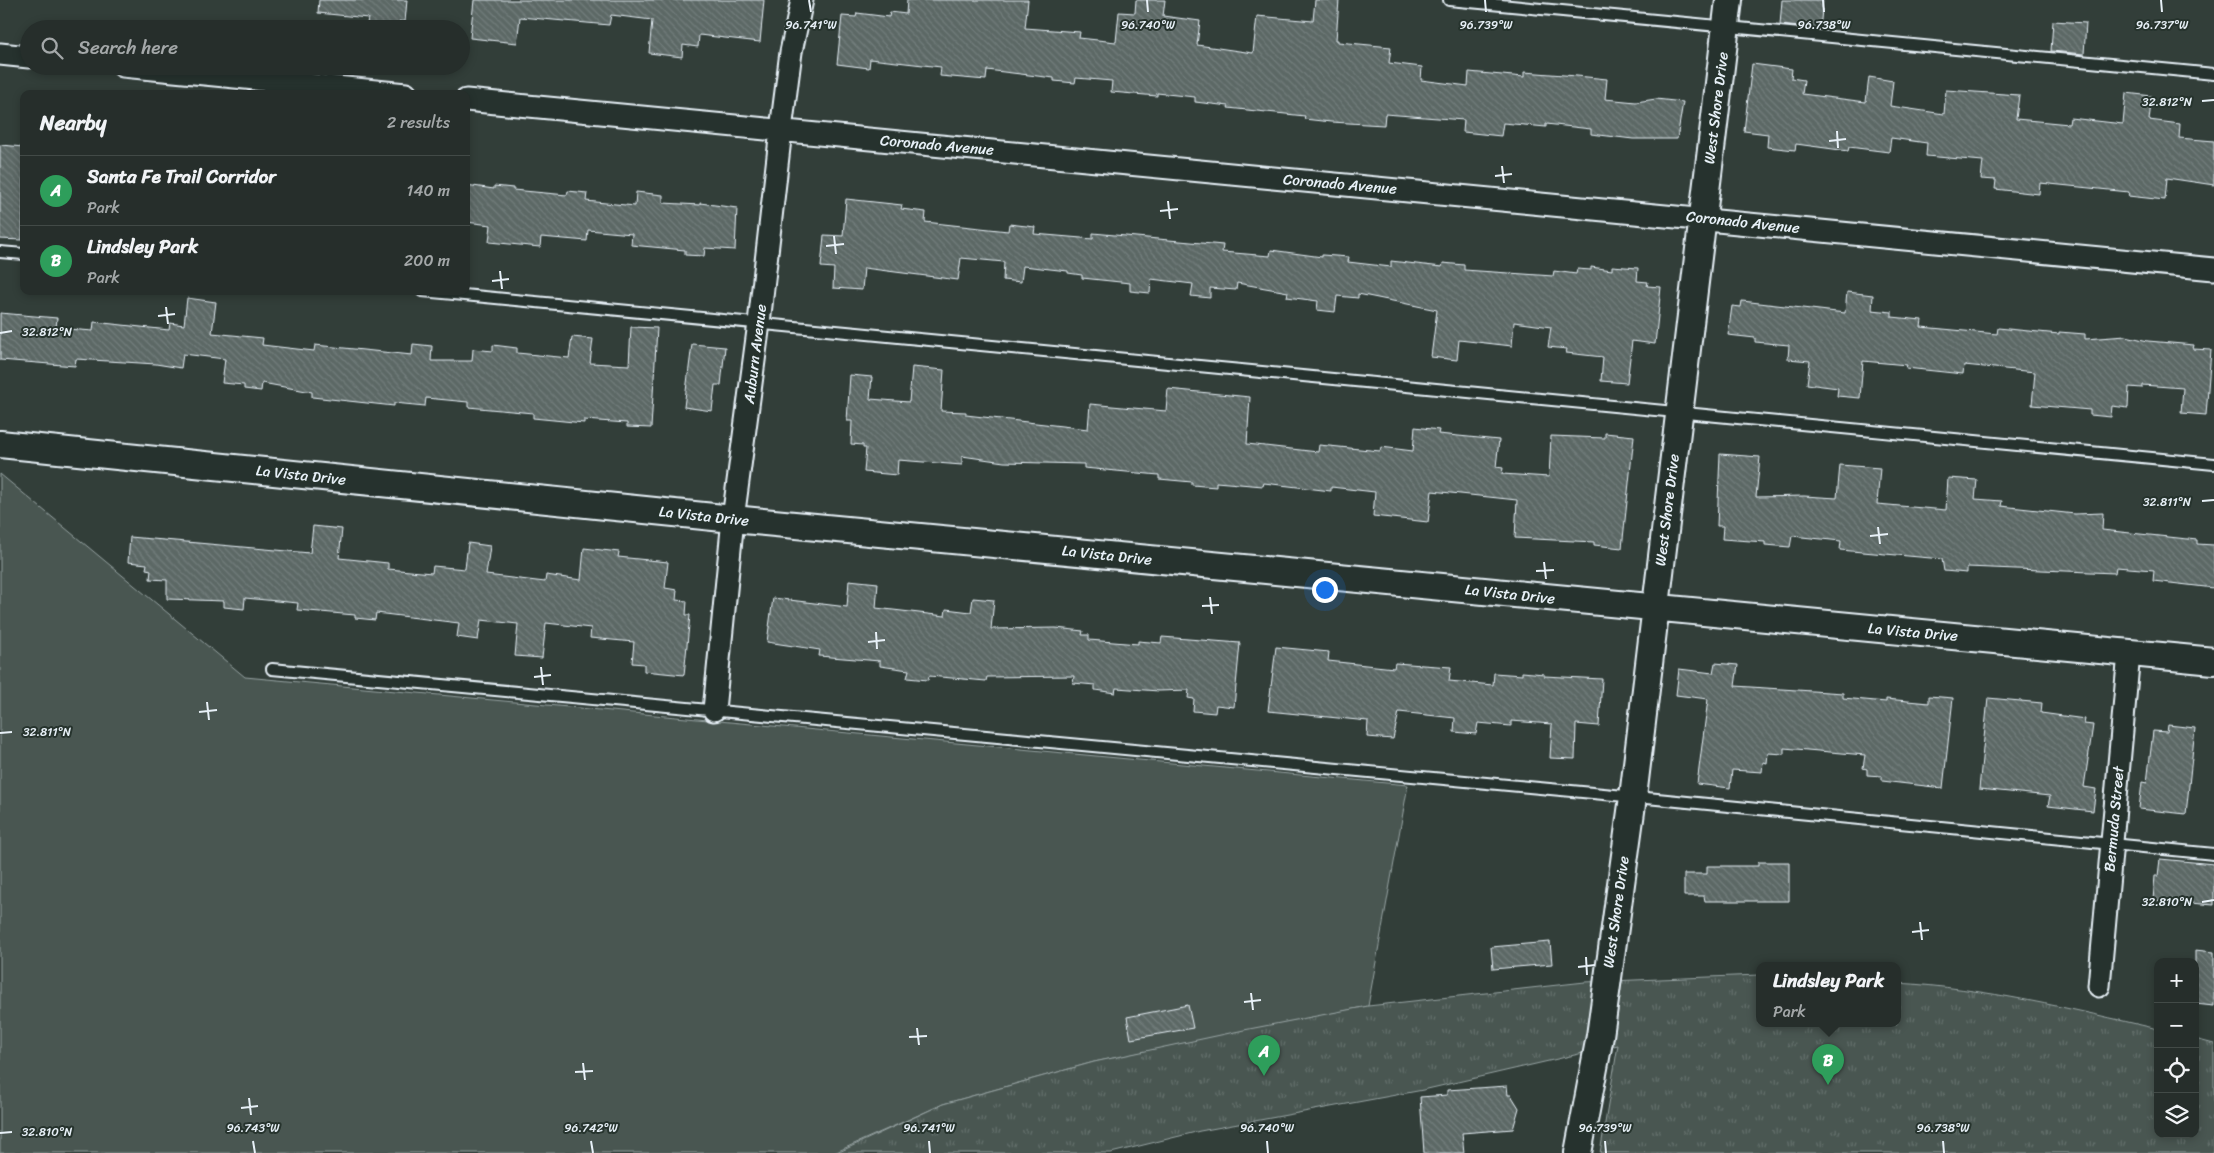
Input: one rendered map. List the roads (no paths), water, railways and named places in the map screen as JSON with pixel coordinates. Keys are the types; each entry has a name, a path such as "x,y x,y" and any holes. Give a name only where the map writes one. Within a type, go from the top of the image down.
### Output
{"street":[{"name":"Auburn Avenue","path":"714,710 733,519 759,323 781,130 791,52 802,0"},
{"name":"West Shore Drive","path":"1578,1153 1601,1019 1633,797 1729,0"},
{"path":"0,54 20,56"},
{"path":"214,75 366,90"},
{"name":"Coronado Avenue","path":"470,100 1704,218 2214,269"},
{"name":"La Vista Drive","path":"0,444 733,519 2214,661"},
{"name":"Bermuda Street","path":"2099,986 2129,653"}],"lane":[{"path":"1449,0 2214,74"},
{"path":"0,252 20,254"},
{"path":"464,295 2214,464"},
{"path":"272,669 1633,797 2214,854"}],"place":[{"name":"Santa Fe Trail Corridor","path":"1264,1076"},
{"name":"Lindsley Park","path":"1828,1085"}]}
